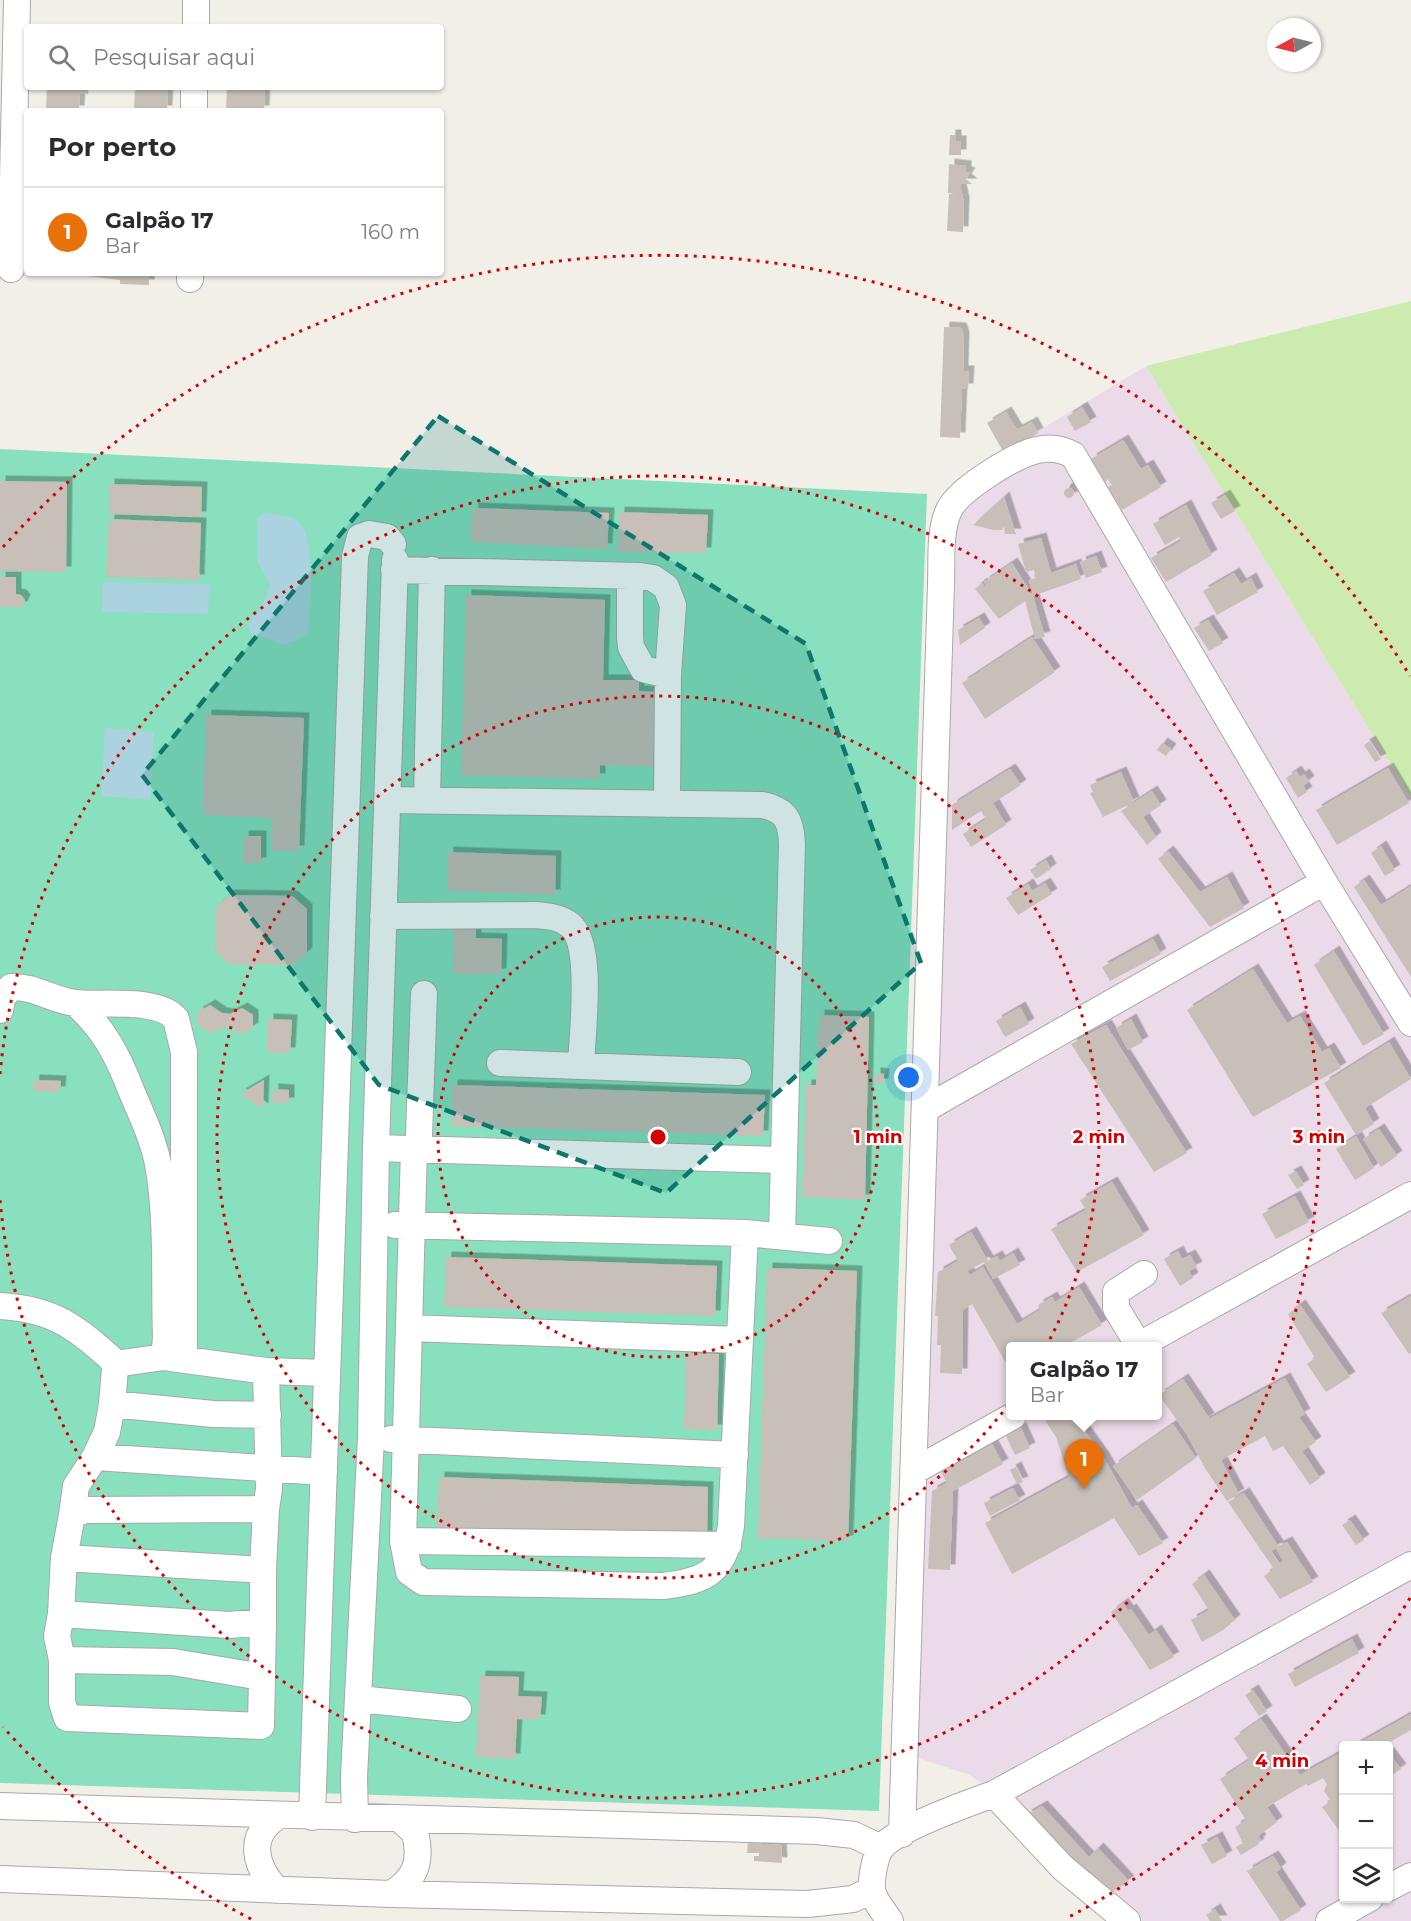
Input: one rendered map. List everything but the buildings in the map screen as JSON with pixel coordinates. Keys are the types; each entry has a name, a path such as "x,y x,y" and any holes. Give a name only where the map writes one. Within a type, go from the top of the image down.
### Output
{"lane":[{"path":"11,269 17,0"},
{"path":"196,0 196,24"},
{"path":"194,90 194,108"},
{"path":"892,1841 914,1470 943,534 949,509 981,480 1036,450 1055,449 1073,454 1324,882 1411,1023"},
{"path":"312,1817 355,556 360,537 369,534 387,537 394,558 376,1148 371,1437 358,1699 355,1819"},
{"path":"394,558 432,570 630,576 653,578 666,587 674,605 668,675 667,804"},
{"path":"427,800 432,570"},
{"path":"630,576 631,647 643,669 668,675"},
{"path":"388,800 762,805 779,810 790,821 782,1236"},
{"path":"925,1109 1324,882"},
{"path":"383,916 535,915 555,918 570,925 577,932 582,946 584,976 581,1065"},
{"path":"0,1010 2,998 11,987 27,987 75,1003 139,1005 157,1008 176,1019 184,1052 172,1187 175,1322 166,1338 174,1357"},
{"path":"424,994 412,1227 403,1541 409,1572 423,1582 663,1586 697,1579 710,1572 722,1561 728,1545 735,1455 745,1233"},
{"path":"75,1003 92,1017 106,1035 121,1065 158,1162 172,1187"},
{"path":"380,1053 421,1054"},
{"path":"501,1063 738,1072"},
{"path":"376,1148 417,1141 782,1160"},
{"path":"1145,1342 1411,1195"},
{"path":"375,1222 412,1227 745,1233 829,1241"},
{"path":"1136,1342 1116,1308 1116,1293 1144,1274"},
{"path":"0,1306 29,1308 53,1315 87,1336 117,1364"},
{"path":"409,1328 739,1340"},
{"path":"117,1364 174,1357 266,1371 327,1373"},
{"path":"117,1364 107,1432 95,1457 76,1486 64,1558 61,1614 57,1635 62,1660 64,1712 67,1718 75,1720 261,1726 264,1570 269,1468 266,1371"},
{"path":"112,1404 213,1414 268,1415"},
{"path":"914,1470 1006,1420"},
{"path":"371,1437 735,1455"},
{"path":"95,1457 324,1472"},
{"path":"72,1515 94,1509 130,1511 266,1509"},
{"path":"403,1541 728,1545"},
{"path":"64,1558 264,1570"},
{"path":"890,1921 872,1890 876,1862 892,1841 936,1816 994,1794 1411,1566"},
{"path":"61,1614 229,1624 263,1622"},
{"path":"62,1660 173,1662 262,1677"},
{"path":"358,1699 458,1709"},
{"path":"994,1794 1063,1868 1127,1921"},
{"path":"0,1806 355,1819 817,1831 892,1841"},
{"path":"277,1890 262,1875 257,1846 260,1833 278,1816"},
{"path":"392,1894 413,1876 418,1862 415,1833 400,1819"},
{"path":"1393,1886 1411,1876"},
{"path":"0,1879 392,1894 808,1904 853,1899 872,1890"},
{"path":"1329,1921 1363,1903"}],"highlighted area":[{"path":"438,416 806,644 921,963 666,1193 379,1085 142,775"}],"shaded area":[{"path":"1146,366 1411,797 1411,1921 1132,1921 1028,1818 970,1775 918,1758 958,479"}],"green space":[{"path":"1411,301 1411,797 1146,366"},
{"path":"0,449 927,494 879,1811 0,1783"}],"water":[{"path":"265,513 294,518 304,528 308,541 311,574 308,635 283,645 250,633 248,625 265,600 270,584 257,561 257,518"},
{"path":"103,582 209,584 208,614 102,612"},
{"path":"105,728 154,732 150,800 101,796"}],"place":[{"name":"Galpão 17","path":"1084,1489"}]}
